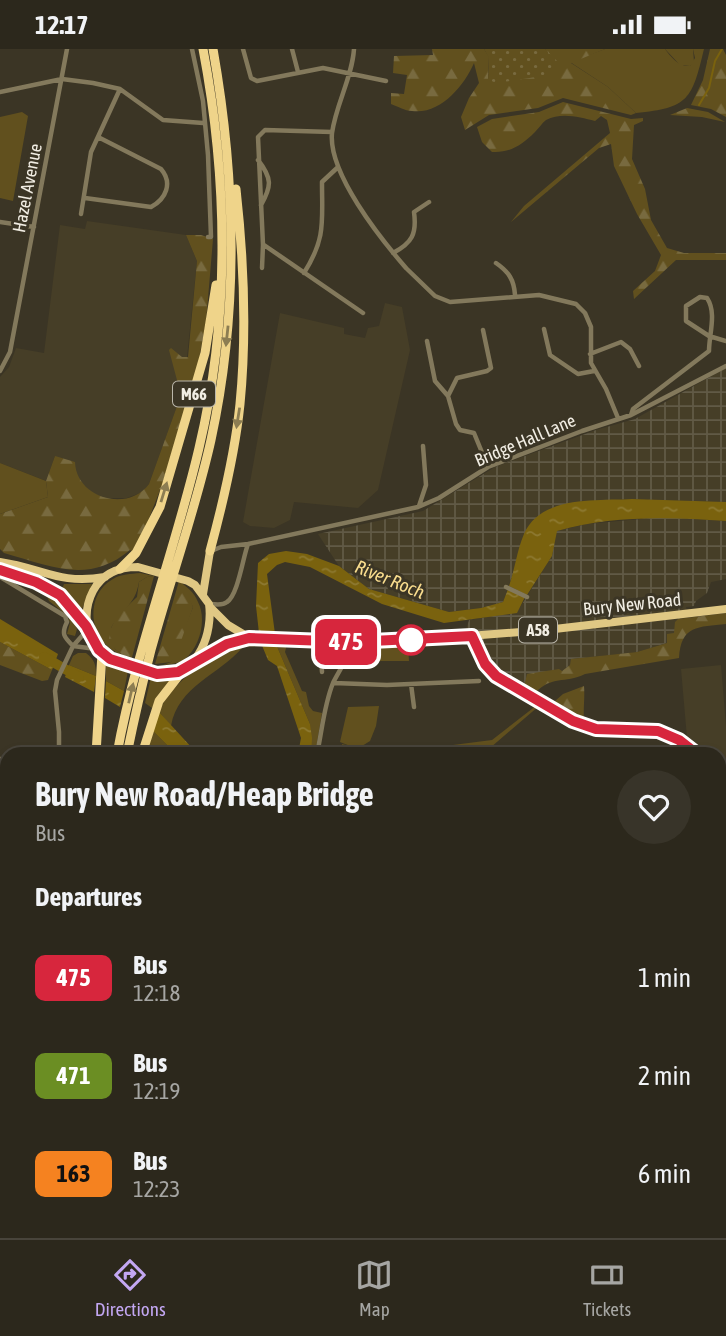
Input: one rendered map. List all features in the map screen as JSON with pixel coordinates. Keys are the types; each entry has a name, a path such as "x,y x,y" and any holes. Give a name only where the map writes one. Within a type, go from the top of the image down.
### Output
{"highway":[{"name":"M66","path":"175,554 205,420 222,272 220,161 203,49"},
{"name":"M66","path":"210,551 230,468 240,406 245,340 242,252 233,167 213,49"},
{"name":"M66","path":"121,747 163,591 206,463 220,390 227,336 232,243 226,136"},
{"name":"M66","path":"120,569 136,553 160,507 205,353 221,227"},
{"path":"203,594 210,551"},
{"path":"0,562 65,579 105,577"},
{"path":"87,628 88,600 95,587 105,577 120,569 146,567 181,577 195,585 228,625 249,638"},
{"path":"0,570 54,590 87,628 101,652 97,747"},
{"path":"144,747 159,701 203,646 209,605"},
{"name":"Bury New Road","path":"188,666 227,644 249,638 352,642 472,636 726,610"},
{"name":"A58","path":"101,652 121,664 157,674 171,673 188,666"},
{"name":"M66","path":"125,740 126,747"}],"street":[{"name":"Hazel Avenue","path":"0,371 10,352 67,49"},
{"path":"192,49 203,101 208,155 211,237 208,237"},
{"path":"243,49 247,69 251,78 257,81 323,68 386,81"},
{"path":"292,49 298,72"},
{"path":"354,49 332,132 333,154 337,168 370,222 406,268 435,296 450,302 539,295 576,304 586,313 591,327 590,354 594,371 606,389 618,418"},
{"path":"0,92 62,79 120,89 163,120 204,123"},
{"path":"81,214 91,152 120,89"},
{"path":"262,268 258,137 265,130 332,132"},
{"path":"85,198 151,207 164,197 167,188 161,169 98,137"},
{"path":"258,159 267,172 270,191 261,205"},
{"path":"304,273 317,251 322,229 322,182 337,168"},
{"path":"393,253 408,246 415,233 414,212 429,202"},
{"path":"0,222 34,226"},
{"path":"263,245 363,313"},
{"path":"496,264 507,271 514,284 515,295"},
{"path":"631,415 633,409 709,351 709,336 712,305 707,298 700,297 685,306 686,321 709,336 726,341"},
{"path":"544,329 550,355 578,374 594,371"},
{"path":"448,396 457,378 491,368 483,330"},
{"path":"427,341 435,381 448,396 460,430 474,433 488,467"},
{"path":"590,354 621,342 630,349 639,366"},
{"name":"Bridge Hall Lane","path":"210,551 418,507 439,498 488,467 631,415 726,366"},
{"path":"418,507 426,485 423,446"},
{"path":"209,605 223,604 233,594 248,544"},
{"path":"0,577 65,616 67,622 63,630 64,636 71,649"},
{"path":"506,587 527,597"},
{"path":"58,747 60,732 55,691 57,680 71,649 87,628"},
{"path":"472,636 485,664 496,676 573,721 596,729 658,731 688,747"},
{"path":"319,640 322,672"},
{"path":"319,747 334,683 349,657 352,642"},
{"path":"71,649 87,646 101,652"},
{"path":"334,683 479,681"},
{"path":"411,684 414,707"}],"shaded area":[{"path":"87,221 186,235 197,261 184,387 149,484 143,492 127,498 104,498 91,492 55,456 46,481 0,463 0,377 9,367 16,348 44,353 60,225 85,229"},
{"path":"385,303 402,307 410,350 378,490 358,508 294,502 290,520 274,528 250,526 243,522 280,313 344,328 344,334 365,338 368,328 379,326"},
{"path":"726,368 726,502 632,499 575,502 511,579 503,602 449,612 369,589 339,566 318,534 423,511 495,467 596,430 635,419"},
{"path":"662,517 726,521 726,579 711,582 707,593 696,601 694,606 686,607 688,617 667,643 637,652 572,659 570,665 562,671 520,684 498,671 477,632 465,632 469,620 517,612 552,556 556,531 587,524"},
{"path":"721,665 726,747 699,747 687,738 681,669"}],"green space":[{"path":"432,49 484,49 489,57 488,80 546,51 545,49 605,49 571,63 608,87 636,113 631,115 563,98 538,108 489,115 465,130 461,117 479,83 474,63 464,81 441,104 422,111 409,111 391,104 391,93 404,94 407,75 393,73 394,56 433,55"},
{"path":"484,49 545,49 559,63 549,75 497,83 488,80 489,58"},
{"path":"605,49 665,49 679,63 690,66 695,58 693,49 704,49 696,79 685,98 667,108 636,113 608,87 570,62"},
{"path":"665,49 693,49 694,62 690,66 680,65"},
{"path":"710,49 723,49 726,55 726,117 711,109 691,105 703,80"},
{"path":"563,102 631,119 643,118 643,121 634,125 632,159 645,189 651,220 667,248 684,253 726,253 726,260 676,260 634,299 633,291 655,271 661,255 614,166 611,144 599,148 511,222 524,206 610,133 607,120 601,116 595,121 558,116 545,121 510,150 498,152 492,152 482,142 477,127 492,119 539,112"},
{"path":"687,108 708,112 725,122 670,115"},
{"path":"22,112 28,116 13,201 0,198 0,117"},
{"path":"186,235 201,235 213,239 206,322 198,364 162,485 146,526 132,551 99,567 84,570 53,567 4,553 0,549 0,514 48,497 46,481 55,456 75,462 84,485 104,497 129,498 140,493 149,484 181,395 169,350 171,348 182,357 188,357 197,261"},
{"path":"0,463 46,481 48,497 0,514"},
{"path":"140,573 154,576 139,582 131,602 111,628 115,649 131,661 113,650 98,635 94,608 105,584 119,576"},
{"path":"154,576 131,661 115,649 109,639 111,628 117,616 137,597 139,582"},
{"path":"179,581 198,602 202,624 198,640 190,654 177,663 163,665 171,662 193,607"},
{"path":"179,581 185,587 193,607 176,655 171,662 155,664"},
{"path":"64,584 92,584 82,609 80,610 62,589"},
{"path":"48,590 69,610 77,629 75,636 67,634 70,623 68,616 49,601 46,594"},
{"path":"726,613 726,624 699,627 687,634 680,647 679,658 585,674 547,684 535,693 520,684 525,683 527,674 559,669 562,671 570,665 571,659 637,652 667,643 667,634 674,633 678,619"},
{"path":"0,642 52,670 48,680 42,681 0,665"},
{"path":"249,643 261,643 262,646 243,647 201,682 182,701 171,726 159,712 173,689 196,669 223,652"},
{"path":"276,644 287,644 285,652 302,691 306,692 309,706 313,711 322,713 316,747 311,747 310,724"},
{"path":"356,645 408,645 409,661 351,661"},
{"path":"86,653 91,658 96,676 69,665 73,656"},
{"path":"106,663 128,671 124,691 106,681"},
{"path":"151,677 172,679 158,695 152,708 145,703"},
{"path":"584,686 584,721 554,702 563,694"},
{"path":"379,706 370,741 362,747 342,747 342,744 350,746 340,742 348,707"},
{"path":"539,706 491,747 444,747 492,740"},
{"path":"153,731 169,747 149,747"}],"water":[{"path":"632,499 726,502 726,521 662,518 619,520 557,531 552,556 527,595 509,586 524,534 532,521 543,512 571,503"},
{"path":"286,551 307,554 339,566 369,589 449,612 503,602 508,589 525,597 517,613 444,623 382,604 310,567 285,562 267,574 275,634 259,633 256,606 258,563 269,554"},
{"path":"0,619 58,654 52,670 0,642"},
{"path":"261,643 276,644 310,724 311,747 299,747 301,738 277,666 268,660"},
{"path":"69,665 96,676 94,692 65,677"},
{"path":"106,681 124,691 120,707 105,698"},
{"path":"159,712 191,747 169,747 153,731"}],"waterway":[{"path":"699,105 709,88 715,61 722,49"},
{"name":"River Roch","path":"44,657 79,677"}],"bus line":[{"name":"475","path":"0,570 54,590 86,626 99,650 110,659 157,674 178,672 227,644 249,638 352,642 472,636 490,671 573,721 596,729 658,731 688,747"}]}
